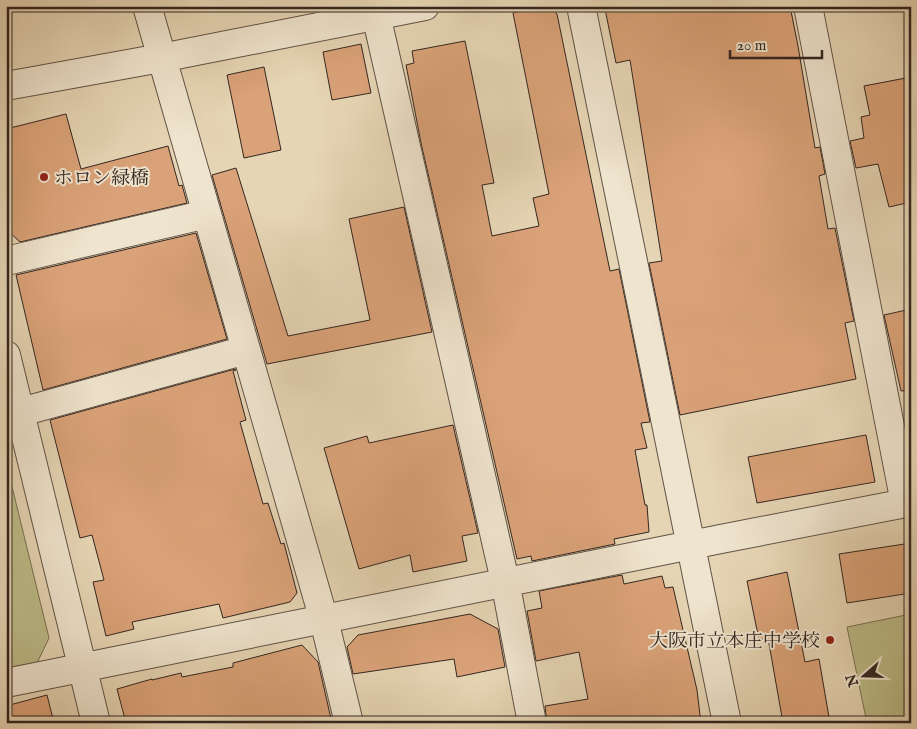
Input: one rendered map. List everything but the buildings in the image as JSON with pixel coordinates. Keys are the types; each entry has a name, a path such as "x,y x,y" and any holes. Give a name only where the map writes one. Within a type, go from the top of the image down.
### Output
{"street":[{"path":"147,6 324,620 349,723"},
{"path":"6,86 161,58 376,11 424,6"},
{"path":"581,6 726,723"},
{"path":"6,683 324,620 505,581 908,502 808,6"},
{"path":"376,11 505,581 532,723"},
{"path":"6,261 207,214"},
{"path":"21,412 246,350"},
{"path":"6,355 96,723"}],"shaded area":[{"path":"6,462 49,638 37,663 6,668"},
{"path":"911,614 911,723 867,723 847,627"}],"place":[{"name":"ホロン緑橋","path":"44,177"},
{"name":"大阪市立本庄中学校","path":"830,640"}]}
